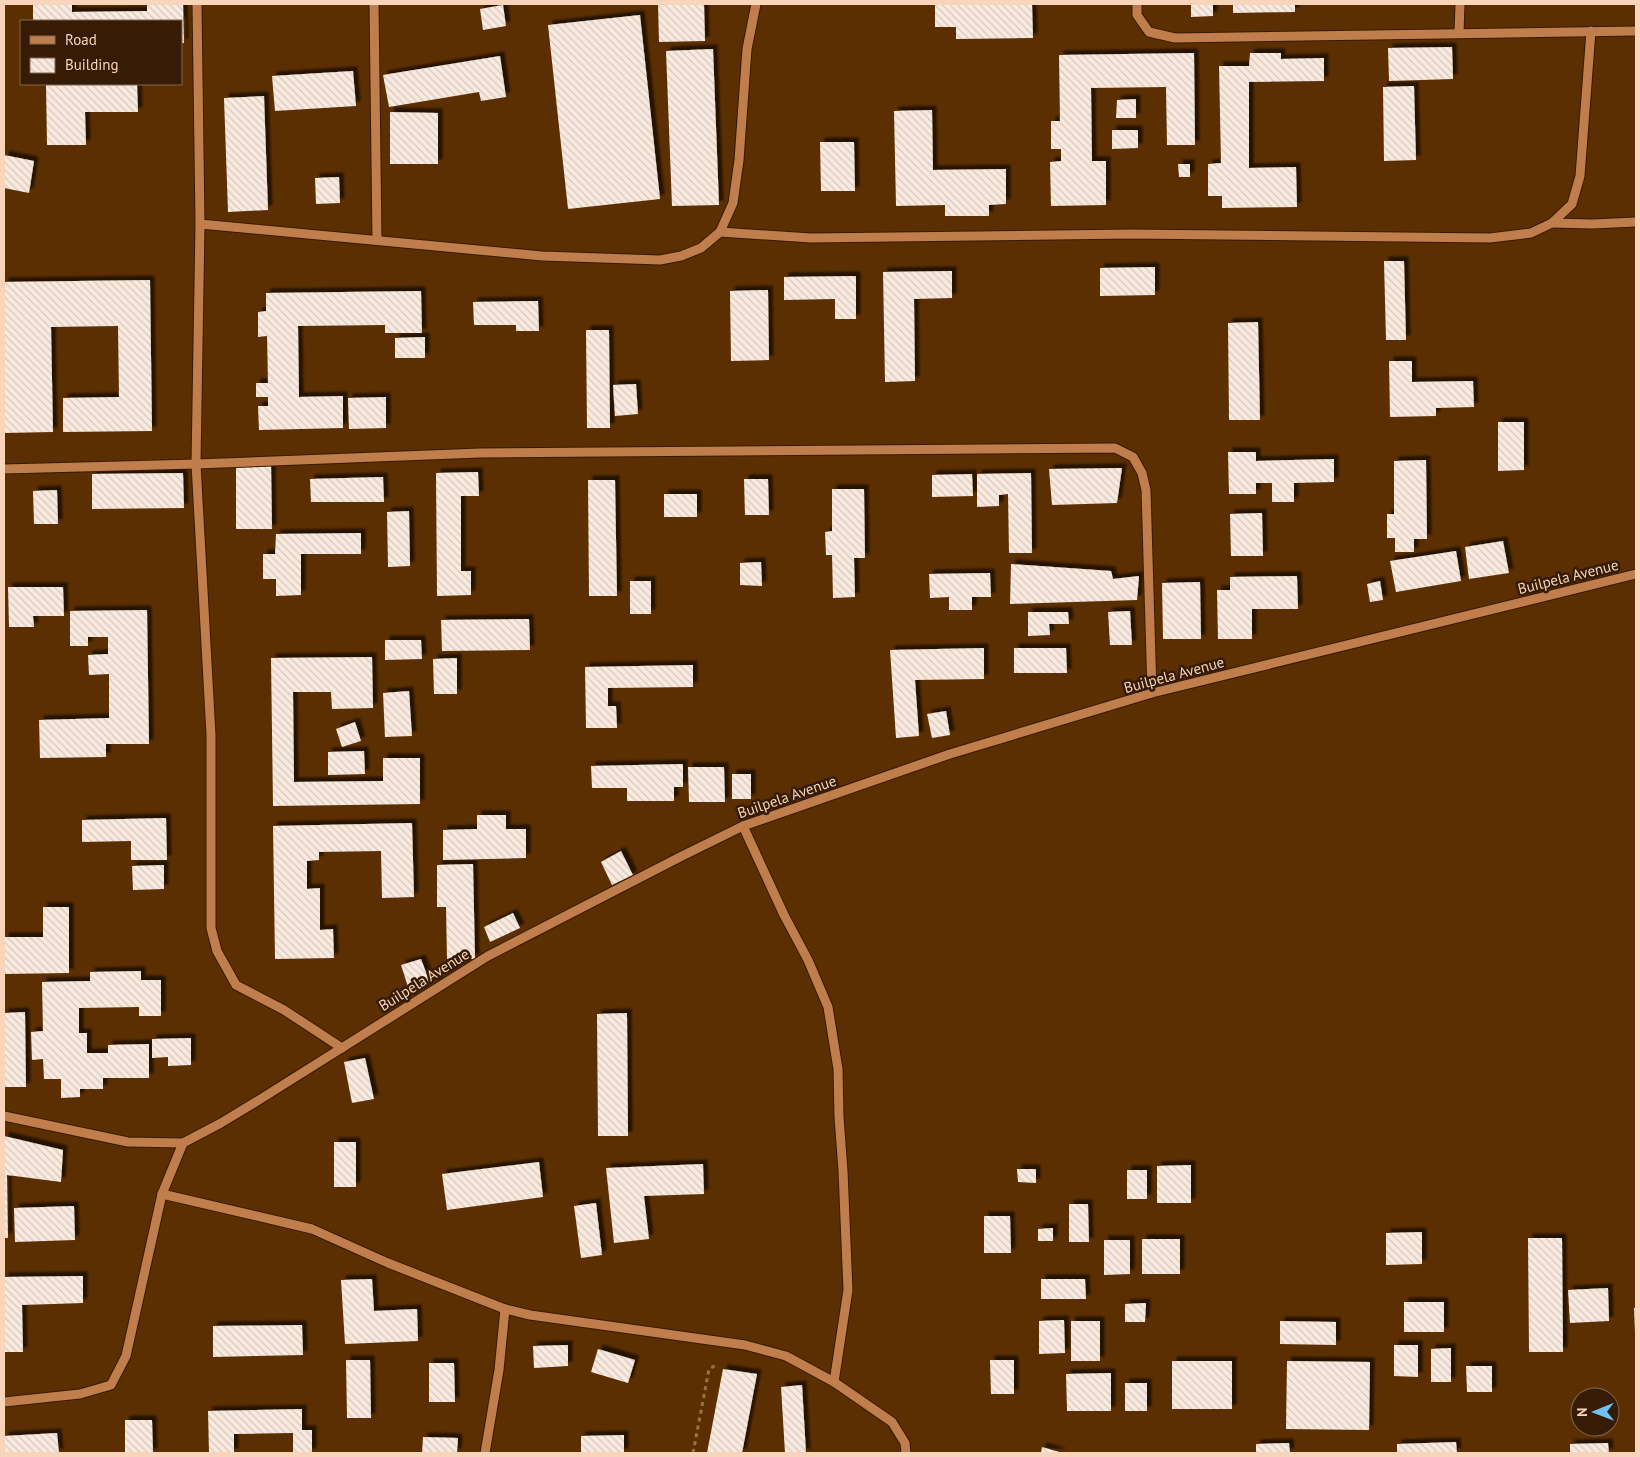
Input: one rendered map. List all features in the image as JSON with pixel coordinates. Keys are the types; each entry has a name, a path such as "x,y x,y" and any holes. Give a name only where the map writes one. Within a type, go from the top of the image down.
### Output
{"street":[{"path":"197,4 200,224 196,464 211,734 211,928 217,951 236,985 284,1010 342,1048"},
{"path":"374,4 377,240"},
{"path":"200,224 542,256 660,260 681,256 701,248 720,232 733,203 739,160 747,49 756,4"},
{"path":"1137,4 1138,15 1149,32 1175,38 1636,31"},
{"path":"1459,33 1460,4"},
{"path":"720,232 811,238 1131,234 1490,238 1531,233 1552,223 1572,204 1580,176 1590,31"},
{"path":"1552,223 1636,222"},
{"path":"4,469 480,453 1115,448 1134,457 1142,473 1146,490 1152,693"},
{"name":"Builpela Avenue","path":"4,1116 128,1142 183,1143 221,1123 488,956 743,826 950,754 1152,693 1636,574"},
{"path":"743,826 784,915 808,960 828,1007 837,1060 848,1290 834,1382"},
{"path":"4,1402 80,1394 111,1384 126,1356 162,1194 183,1143"},
{"path":"162,1194 312,1229 388,1263 505,1309 530,1315 745,1345 786,1356 834,1382 892,1422 905,1443 906,1453"},
{"path":"485,1453 499,1370 505,1309"}],"path":[{"path":"693,1453 709,1369 745,1345"}],"building":[{"path":"33,4 72,4 72,12 147,11 147,4 183,4 184,43 182,43 182,20 33,20"},
{"path":"658,4 704,4 705,41 659,42"},
{"path":"1032,4 1033,38 956,39 956,27 935,27 935,5"},
{"path":"1191,4 1213,4 1213,16 1191,17"},
{"path":"1233,4 1295,4 1295,12 1233,13"},
{"path":"503,5 506,26 483,30 480,9"},
{"path":"640,15 660,199 568,209 548,25"},
{"path":"1452,47 1453,79 1389,81 1388,48"},
{"path":"713,49 719,205 672,206 666,51"},
{"path":"1194,53 1195,145 1167,145 1166,87 1091,88 1092,161 1106,161 1106,205 1051,206 1050,162 1061,161 1061,149 1051,149 1051,121 1060,121 1059,55"},
{"path":"1250,53 1281,53 1281,59 1324,58 1324,81 1249,82 1249,168 1296,167 1297,207 1222,208 1222,196 1208,196 1208,164 1221,163 1219,66 1249,66"},
{"path":"500,56 506,97 481,101 479,92 389,107 383,75"},
{"path":"353,71 356,106 275,111 272,76"},
{"path":"46,85 137,85 138,112 85,112 86,145 47,145"},
{"path":"1414,86 1416,160 1384,161 1383,87"},
{"path":"264,96 268,210 228,212 224,98"},
{"path":"1136,99 1136,118 1116,118 1117,100"},
{"path":"932,110 933,170 1006,169 1006,204 989,205 989,216 945,216 945,205 896,206 894,111"},
{"path":"390,112 438,113 438,164 390,164"},
{"path":"1112,130 1138,130 1138,148 1112,149"},
{"path":"820,142 854,142 855,191 821,191"},
{"path":"4,155 34,161 29,193 4,188"},
{"path":"1178,164 1190,164 1190,177 1179,177"},
{"path":"339,177 340,203 316,204 315,178"},
{"path":"1384,261 1404,261 1406,340 1386,340"},
{"path":"1155,267 1155,295 1100,296 1100,268"},
{"path":"952,271 952,298 914,299 915,381 885,382 883,272"},
{"path":"856,276 856,319 835,319 835,299 784,300 784,277"},
{"path":"150,280 152,431 63,432 63,398 119,397 118,326 51,327 53,432 4,433 4,282"},
{"path":"768,290 769,360 731,361 730,291"},
{"path":"421,291 422,333 385,333 385,325 298,326 299,397 343,396 343,428 259,430 258,406 268,406 268,397 256,397 256,383 268,383 267,336 258,337 258,312 266,311 266,293"},
{"path":"538,301 539,331 516,331 516,325 474,325 473,302"},
{"path":"1258,322 1260,420 1229,420 1228,323"},
{"path":"586,330 609,330 610,428 587,428"},
{"path":"425,337 425,358 395,358 395,338"},
{"path":"1389,361 1412,361 1412,382 1473,381 1474,407 1436,408 1436,416 1390,417"},
{"path":"636,384 638,414 615,416 613,385"},
{"path":"386,397 386,428 349,429 348,398"},
{"path":"1498,422 1524,422 1524,470 1498,471"},
{"path":"1228,452 1256,452 1256,461 1334,459 1334,482 1294,483 1294,502 1272,502 1272,483 1256,483 1256,494 1229,494"},
{"path":"1426,460 1427,539 1414,539 1414,552 1395,552 1395,538 1387,538 1387,514 1394,514 1394,461"},
{"path":"271,464 272,529 236,529 236,465"},
{"path":"1122,468 1117,503 1052,505 1049,469"},
{"path":"478,472 479,496 461,496 461,571 471,571 471,595 437,596 436,473"},
{"path":"183,473 184,508 92,509 92,474"},
{"path":"1031,473 1032,553 1009,553 1008,494 999,495 999,506 977,507 977,474"},
{"path":"972,474 973,496 932,497 932,475"},
{"path":"383,477 384,502 311,502 310,479"},
{"path":"744,479 768,479 769,515 745,515"},
{"path":"588,480 615,480 617,596 589,596"},
{"path":"832,489 864,489 865,558 854,558 855,597 833,598 832,555 826,555 825,532 832,531"},
{"path":"57,490 58,524 34,524 33,491"},
{"path":"664,494 697,494 697,517 664,517"},
{"path":"409,511 410,566 388,567 387,512"},
{"path":"1262,513 1263,556 1231,556 1230,514"},
{"path":"361,533 361,554 301,554 301,595 276,596 276,579 263,579 263,554 275,554 276,534"},
{"path":"1503,541 1509,573 1469,579 1465,547"},
{"path":"1456,551 1461,581 1396,592 1390,561"},
{"path":"761,562 762,586 740,585 740,563"},
{"path":"1011,564 1111,571 1113,579 1139,576 1137,600 1010,604"},
{"path":"990,573 991,597 972,597 972,610 949,610 949,597 930,598 929,574"},
{"path":"1297,576 1298,609 1252,609 1252,639 1218,639 1217,590 1230,590 1230,577"},
{"path":"630,581 651,581 651,614 630,614"},
{"path":"1380,581 1383,600 1370,602 1367,584"},
{"path":"1200,582 1201,639 1163,639 1162,583"},
{"path":"8,587 63,587 64,616 33,616 34,627 9,627"},
{"path":"147,610 149,744 106,744 106,757 40,758 39,720 109,718 109,674 89,675 88,655 108,654 108,637 88,637 88,646 70,646 70,611"},
{"path":"1130,611 1132,645 1110,645 1108,612"},
{"path":"1028,612 1068,612 1069,624 1049,624 1050,635 1028,636"},
{"path":"529,619 530,650 442,651 441,620"},
{"path":"385,640 421,640 422,659 385,660"},
{"path":"984,648 984,679 915,680 919,736 896,738 890,650"},
{"path":"1014,648 1066,648 1067,673 1014,673"},
{"path":"372,657 373,708 332,709 331,692 293,692 294,782 383,781 383,758 420,758 420,804 273,806 271,658"},
{"path":"457,658 457,694 434,694 433,659"},
{"path":"693,665 693,687 608,688 608,706 616,706 617,728 586,728 585,667"},
{"path":"409,691 412,736 385,737 383,693"},
{"path":"946,711 950,735 932,738 927,714"},
{"path":"355,722 361,741 342,747 336,729"},
{"path":"364,751 365,774 328,775 328,752"},
{"path":"683,764 683,787 674,787 674,801 627,801 627,788 592,788 591,766"},
{"path":"688,767 724,767 725,802 689,802"},
{"path":"732,774 751,774 751,799 732,799"},
{"path":"477,815 506,815 506,829 526,829 526,858 443,860 443,830 477,829"},
{"path":"166,818 167,860 131,860 131,841 82,842 82,820"},
{"path":"412,823 414,897 382,898 381,851 319,852 319,860 307,861 307,889 320,888 320,930 333,929 334,958 275,959 273,826"},
{"path":"621,851 633,875 612,885 601,862"},
{"path":"473,864 475,959 447,959 446,907 437,907 437,865"},
{"path":"164,865 164,889 133,890 132,866"},
{"path":"43,907 69,907 69,973 4,974 4,937 43,937"},
{"path":"513,913 520,928 490,942 484,927"},
{"path":"421,959 430,983 409,990 401,965"},
{"path":"141,971 141,980 161,980 161,1016 139,1016 139,1007 79,1008 79,1033 87,1033 87,1053 108,1053 108,1045 149,1044 149,1078 103,1078 103,1089 80,1089 80,1097 61,1098 61,1079 44,1079 43,1059 32,1060 31,1032 43,1031 42,982 90,981 90,972"},
{"path":"25,1012 26,1087 4,1087 4,1013"},
{"path":"627,1013 628,1136 598,1136 597,1014"},
{"path":"191,1038 191,1065 168,1066 168,1057 152,1058 152,1039"},
{"path":"365,1058 374,1099 352,1103 344,1062"},
{"path":"4,1136 63,1150 61,1182 7,1175 8,1238 4,1238"},
{"path":"334,1142 356,1142 356,1187 334,1187"},
{"path":"539,1162 543,1197 447,1210 442,1174"},
{"path":"703,1164 704,1194 644,1196 649,1239 614,1243 606,1168"},
{"path":"1191,1165 1191,1203 1157,1203 1157,1166"},
{"path":"1017,1169 1036,1169 1036,1183 1018,1182"},
{"path":"1127,1170 1147,1170 1147,1199 1127,1199"},
{"path":"596,1203 602,1255 581,1258 574,1206"},
{"path":"1069,1204 1088,1204 1089,1242 1069,1242"},
{"path":"74,1206 75,1240 15,1242 14,1208"},
{"path":"984,1216 1010,1216 1011,1253 984,1253"},
{"path":"1053,1228 1053,1241 1038,1241 1038,1229"},
{"path":"1422,1232 1422,1264 1386,1265 1386,1233"},
{"path":"1528,1238 1562,1238 1563,1352 1529,1352"},
{"path":"1142,1239 1180,1239 1180,1274 1142,1274"},
{"path":"1104,1240 1130,1240 1130,1274 1104,1275"},
{"path":"83,1276 83,1303 22,1305 23,1352 4,1352 4,1277"},
{"path":"372,1279 374,1311 417,1309 418,1341 345,1344 341,1280"},
{"path":"1041,1279 1085,1279 1086,1299 1041,1299"},
{"path":"1608,1288 1609,1321 1570,1323 1568,1290"},
{"path":"1404,1302 1444,1302 1444,1332 1404,1332"},
{"path":"1146,1303 1145,1322 1125,1322 1125,1304"},
{"path":"1634,1308 1636,1308 1636,1332 1635,1332"},
{"path":"1064,1320 1065,1353 1039,1354 1039,1321"},
{"path":"1071,1321 1100,1321 1100,1361 1071,1361"},
{"path":"1280,1321 1336,1322 1336,1345 1280,1344"},
{"path":"302,1325 303,1355 213,1357 213,1326"},
{"path":"568,1345 568,1366 534,1368 533,1346"},
{"path":"1394,1345 1418,1345 1418,1377 1394,1376"},
{"path":"1451,1348 1451,1382 1431,1382 1431,1349"},
{"path":"598,1349 635,1360 628,1383 591,1372"},
{"path":"346,1360 370,1360 371,1418 347,1418"},
{"path":"990,1360 1014,1360 1014,1394 991,1394"},
{"path":"1172,1361 1232,1361 1232,1409 1172,1409"},
{"path":"1287,1361 1370,1362 1369,1430 1286,1429"},
{"path":"429,1363 454,1363 455,1402 429,1402"},
{"path":"1466,1366 1492,1366 1492,1392 1467,1392"},
{"path":"723,1369 757,1374 742,1453 707,1453"},
{"path":"1111,1373 1111,1411 1067,1411 1066,1374"},
{"path":"1125,1383 1147,1383 1147,1411 1125,1411"},
{"path":"802,1385 806,1453 785,1453 781,1387"},
{"path":"302,1409 302,1430 312,1430 312,1453 293,1453 293,1433 234,1434 234,1453 209,1453 208,1411"},
{"path":"125,1420 152,1420 153,1453 125,1453"},
{"path":"57,1433 59,1453 5,1453 4,1436"},
{"path":"624,1435 624,1453 581,1453 581,1436"},
{"path":"423,1437 458,1438 457,1453 422,1453"},
{"path":"1456,1442 1457,1453 1397,1453 1397,1444"},
{"path":"1289,1443 1290,1453 1256,1453 1256,1444"},
{"path":"1608,1443 1609,1453 1570,1453 1570,1444"},
{"path":"1042,1447 1063,1453 1041,1453"}]}
